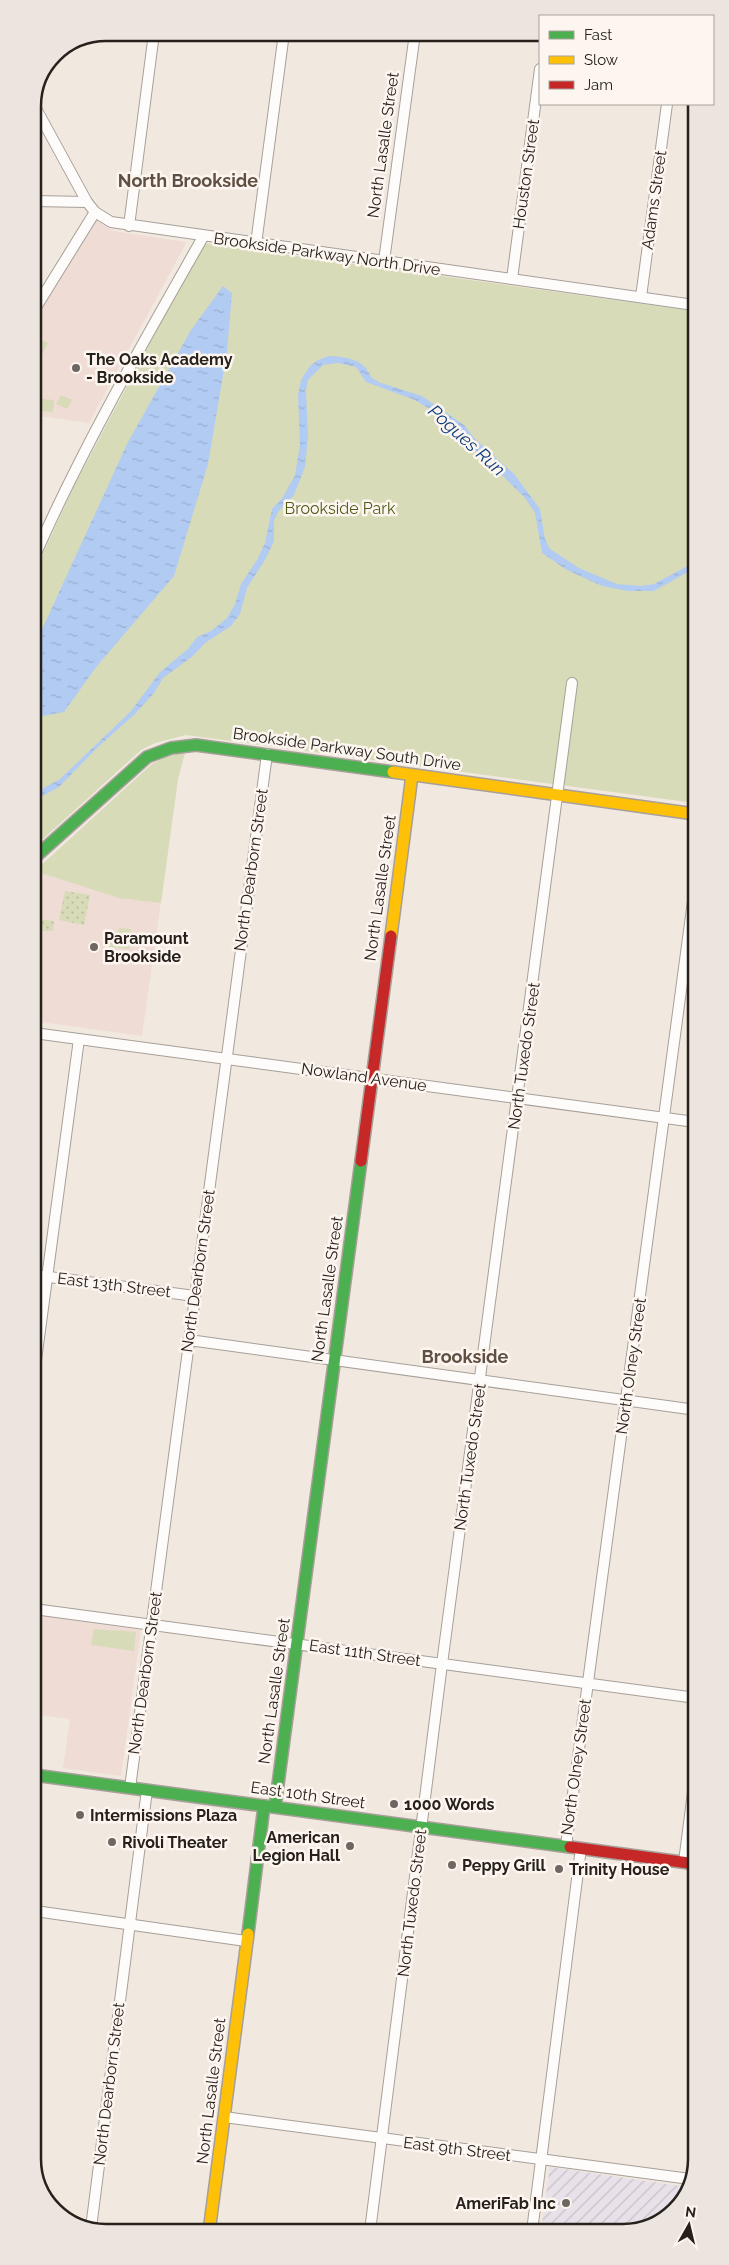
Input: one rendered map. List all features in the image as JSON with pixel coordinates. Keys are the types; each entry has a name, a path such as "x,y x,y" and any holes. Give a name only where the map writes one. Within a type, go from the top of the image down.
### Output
{"street":[{"path":"129,226 153,41"},
{"path":"256,244 283,41"},
{"name":"North Lasalle Street","path":"384,261 414,41"},
{"name":"Houston Street","path":"512,279 539,76"},
{"name":"Adams Street","path":"641,297 667,105"},
{"path":"41,118 87,202 95,212 111,222 203,237"},
{"path":"41,201 87,202"},
{"path":"41,299 95,212"},
{"name":"Brookside Parkway North Drive","path":"41,541 88,442 203,237 688,304"},
{"name":"North Tuxedo Street","path":"371,2224 442,1664 572,683"},
{"name":"Brookside Parkway South Drive","path":"41,853 138,765 160,751 175,746 196,745 267,754 688,813"},
{"name":"North Dearborn Street","path":"130,1788 267,754"},
{"name":"North Lasalle Street","path":"210,2224 246,1941 297,1644 412,775"},
{"name":"North Olney Street","path":"566,1846 688,938"},
{"name":"Nowland Avenue","path":"41,1034 688,1121"},
{"path":"41,1322 79,1039"},
{"name":"East 13th Street","path":"41,1276 195,1296"},
{"path":"189,1340 688,1409"},
{"name":"East 11th Street","path":"41,1611 688,1697"},
{"name":"East 10th Street","path":"41,1778 148,1790 688,1863"},
{"name":"North Dearborn Street","path":"92,2223 148,1790"},
{"path":"684,1862 688,1831"},
{"name":"North Olney Street","path":"533,2224 582,1848"},
{"path":"41,1912 246,1941"},
{"name":"East 9th Street","path":"224,2117 685,2178"}],"shaded area":[{"name":"The Oaks Academy - Brookside","path":"96,220 113,231 186,242 89,423 41,416 41,307"},
{"name":"Paramount Brookside","path":"185,752 178,779 142,1036 41,1022 41,866 152,764"},
{"path":"41,1616 141,1630 121,1776 63,1768 70,1719 41,1715"},
{"path":"550,2167 682,2186 673,2200 664,2200 664,2209 659,2213 640,2222 623,2224 542,2224"}],"green space":[{"name":"Brookside Park","path":"203,243 688,310 688,802 186,735 155,743 141,750 41,841 41,558 74,486"},
{"path":"41,340 48,343 41,357"},
{"path":"61,395 72,400 67,409 56,404"},
{"path":"41,399 54,400 53,412 41,411"},
{"path":"185,752 178,779 161,903 119,898 41,873 41,866 152,764 167,756"},
{"path":"65,891 90,895 84,925 59,920"},
{"path":"41,919 54,921 53,931 41,931"},
{"path":"119,928 131,929 129,949 104,946 105,934 110,935 111,932 118,932"},
{"path":"94,1629 136,1632 134,1651 91,1645"}],"water":[{"path":"223,286 232,293 227,352 208,464 174,576 97,666 64,712 41,716 41,632 128,442 191,330"},
{"name":"Pogues Run","path":"329,356 354,360 364,366 371,377 378,382 422,396 464,425 476,440 514,474 540,509 545,539 550,549 579,568 617,584 641,586 654,584 688,566 688,572 654,591 628,591 602,586 567,570 542,553 535,513 525,498 437,414 415,400 366,382 356,367 338,363 323,365 308,380 306,390 308,437 305,467 294,495 278,512 274,521 274,541 265,560 247,588 240,614 231,626 205,643 193,656 163,678 154,693 135,714 99,746 59,787 41,797 41,790 60,779 131,711 160,672 188,649 197,637 211,631 227,618 235,604 241,584 257,560 265,543 272,509 283,497 295,475 300,445 298,395 301,380 310,366 318,360"}],"traffic: fast":[{"path":"41,852 147,757 171,748 196,745 393,772"},
{"path":"275,1807 361,1161"},
{"path":"41,1776 570,1847"},
{"path":"248,1934 264,1806"}],"traffic: slow":[{"path":"393,772 688,813"},
{"path":"391,936 412,775"},
{"path":"210,2224 248,1934"}],"traffic: jam":[{"path":"361,1161 391,936"},
{"path":"570,1847 688,1863"}],"place":[{"name":"The Oaks Academy - Brookside","path":"76,368"},
{"name":"Paramount Brookside","path":"94,947"},
{"name":"1000 Words","path":"394,1804"},
{"name":"Intermissions Plaza","path":"80,1815"},
{"name":"Rivoli Theater","path":"112,1842"},
{"name":"American Legion Hall","path":"350,1846"},
{"name":"Peppy Grill","path":"452,1865"},
{"name":"Trinity House","path":"559,1869"},
{"name":"AmeriFab Inc","path":"566,2203"}],"district":[{"name":"North Brookside","path":"188,180"},
{"name":"Brookside","path":"465,1356"}]}
